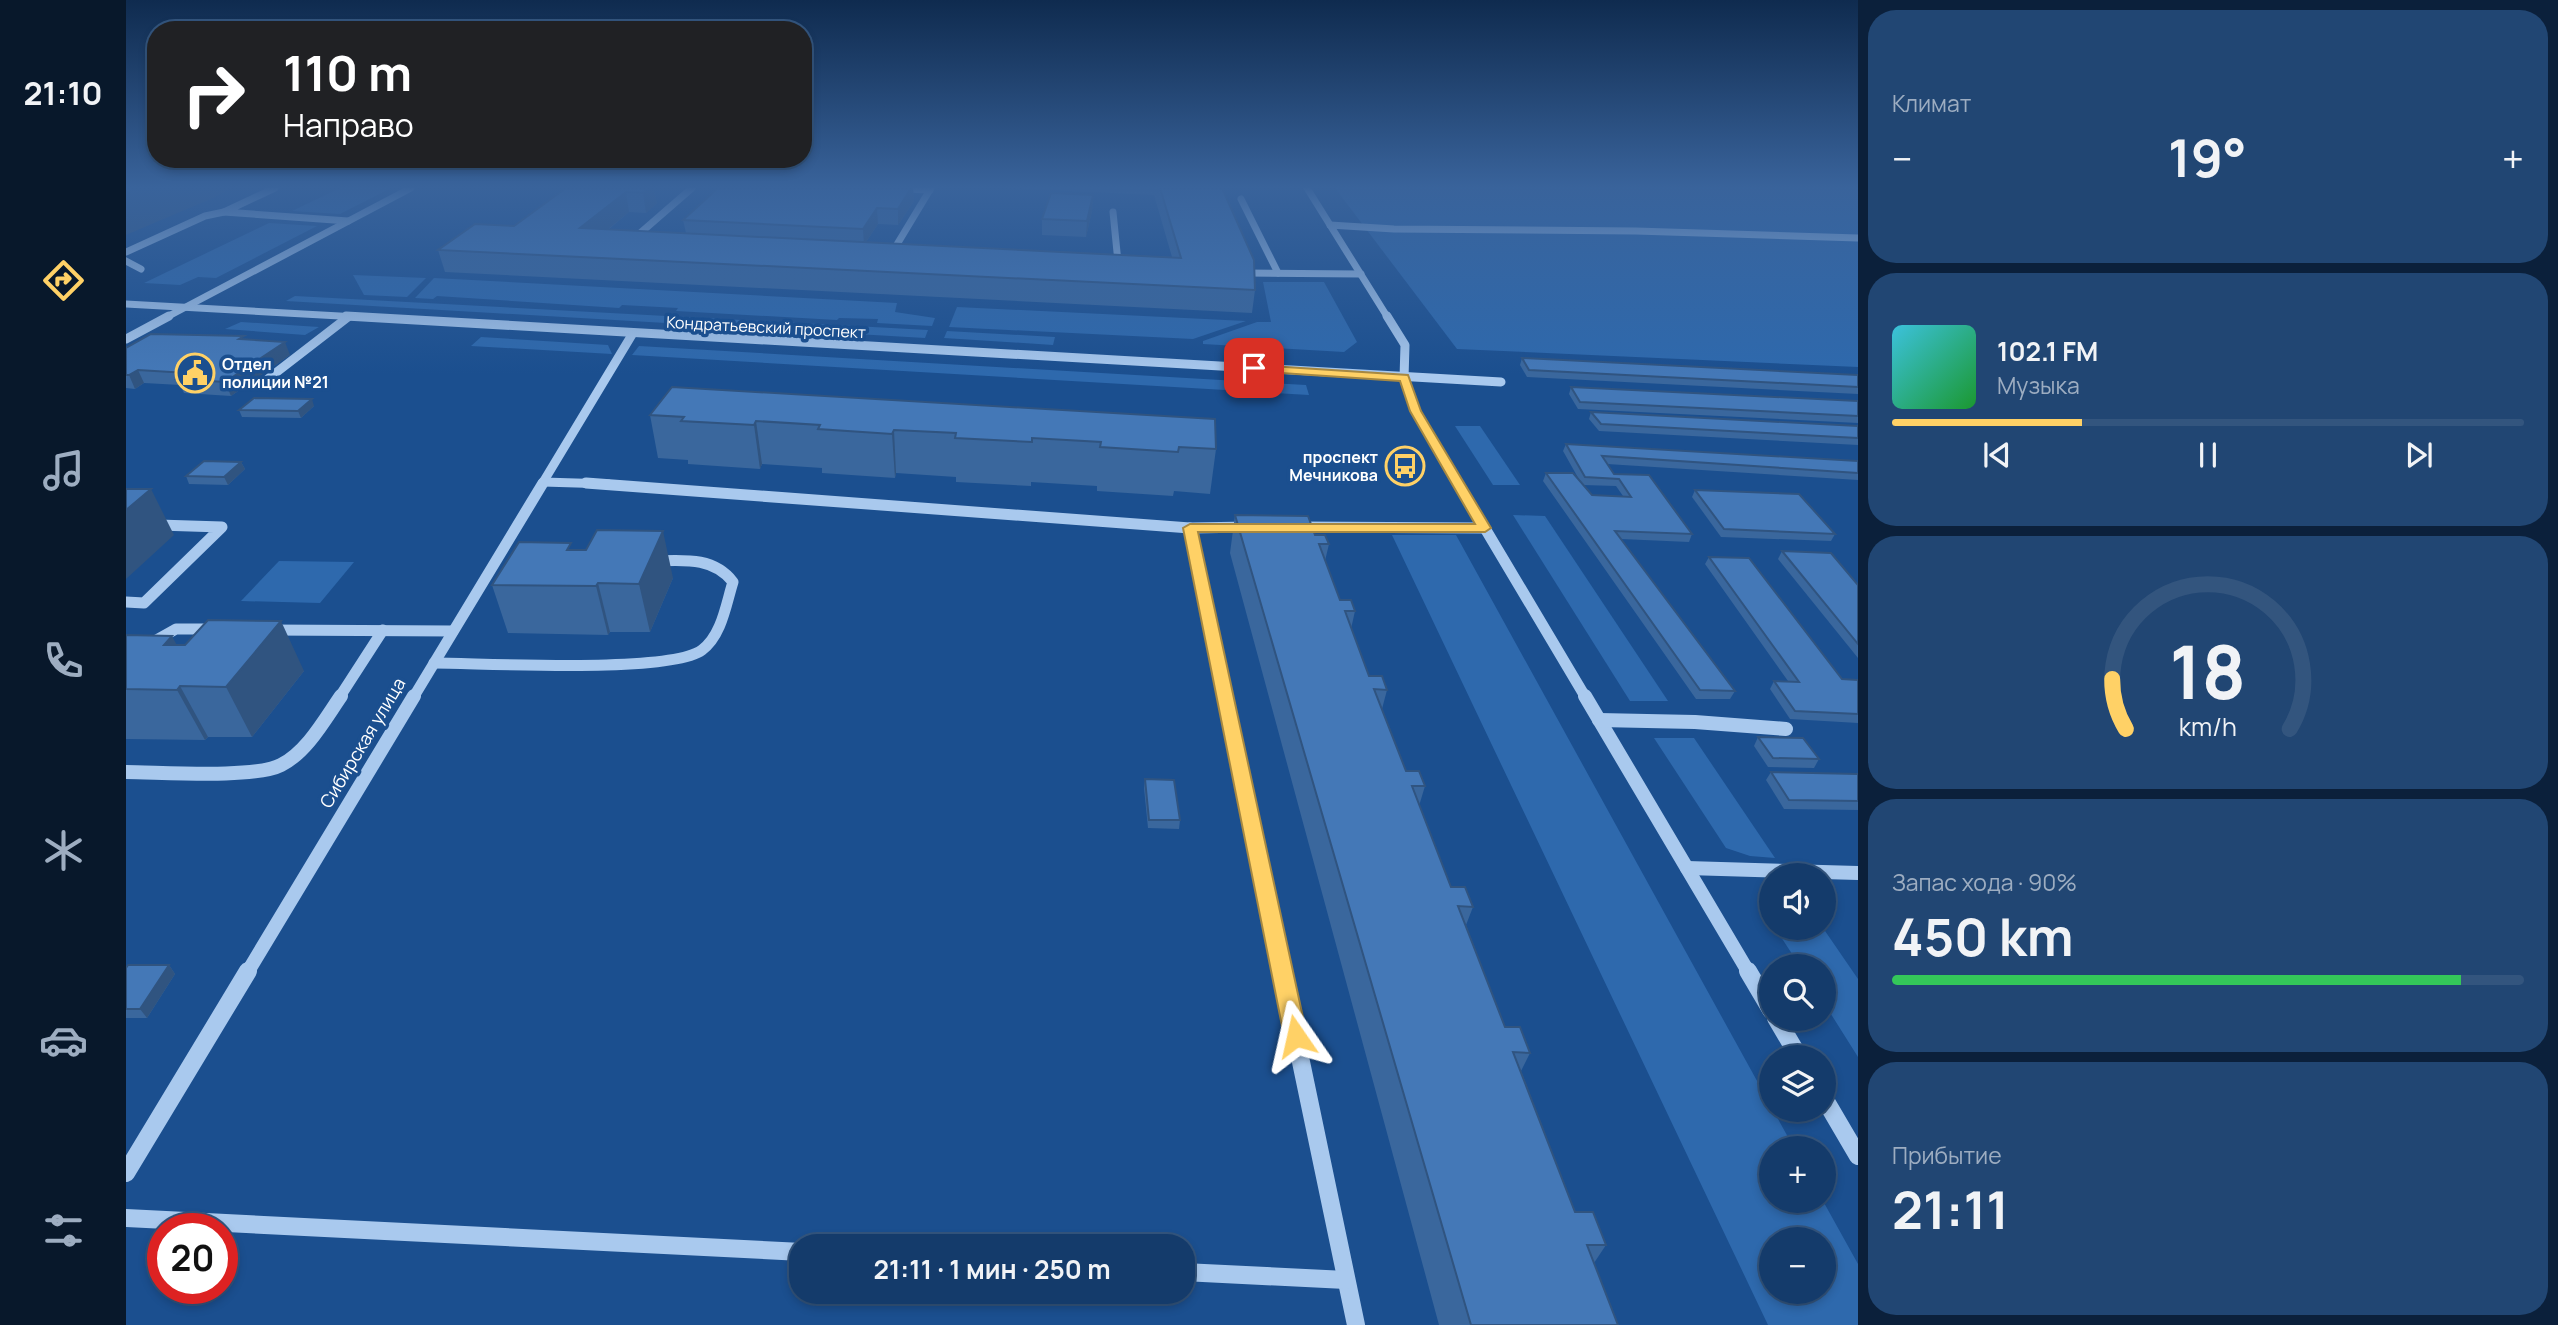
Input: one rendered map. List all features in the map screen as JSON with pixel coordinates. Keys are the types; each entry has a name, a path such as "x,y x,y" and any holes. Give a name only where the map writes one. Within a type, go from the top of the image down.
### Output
{"street":[{"path":"126,339 181,307 292,250"},
{"path":"879,256 892,256 895,250"},
{"path":"1117,250 1118,262 1138,269"},
{"path":"1266,250 1278,273"},
{"path":"1346,250 1405,345 1404,378 1416,411 1759,990"},
{"path":"126,261 141,269"},
{"path":"1247,273 1361,274"},
{"name":"Кондратьевский проспект","path":"126,304 1501,382"},
{"path":"260,385 348,317"},
{"name":"Сибирская улица","path":"126,1173 453,631 504,559 543,482 633,333"},
{"path":"543,482 578,482 1190,528 1485,528"},
{"path":"126,524 222,527 144,603 126,602"},
{"path":"1190,528 1356,1325"},
{"path":"434,663 652,664 675,662 701,652 717,636 733,582 727,571 712,564 694,561 641,560"},
{"path":"126,657 176,629 225,630"},
{"path":"250,630 453,631"},
{"path":"126,772 245,771 279,767 304,747 383,630"},
{"path":"1599,720 1695,722 1786,729"},
{"path":"1687,868 1858,873"},
{"path":"1836,1118 1858,1156"},
{"path":"126,1218 789,1251"},
{"path":"1195,1273 1346,1280"}],"shaded area":[{"path":"213,250 271,250 216,278 198,277 180,285 144,283"},
{"path":"1382,250 1858,250 1858,367 1457,349"},
{"path":"353,275 426,278 407,297 364,295"},
{"path":"434,278 897,303 895,312 935,318 932,326 877,323 878,319 837,320 676,311 678,308 622,305 619,308 437,296 433,299 415,298"},
{"path":"1263,282 1324,282 1357,342 1344,352 1203,344 1203,341 1257,322 1271,322"},
{"path":"295,296 928,330 925,338 286,301"},
{"path":"957,307 1246,321 1193,339 949,327"},
{"path":"241,322 319,327 305,335 225,329"},
{"path":"947,331 1055,337 1053,345 944,338"},
{"path":"481,337 608,345 612,354 471,346"},
{"path":"639,346 1306,385 1309,395 632,355"},
{"path":"1455,426 1480,426 1520,485 1493,485"},
{"path":"1513,515 1545,516 1668,701 1630,701"},
{"path":"1392,535 1456,535 1759,1085 1759,1122 1780,1122 1787,1136 1759,1136 1759,1213 1830,1213 1858,1264 1858,1325 1768,1325"},
{"path":"279,561 354,562 320,603 241,601"},
{"path":"1654,738 1694,738 1775,858 1750,856 1726,848"},
{"path":"1783,940 1831,940 1858,979 1858,1057 1836,1022 1836,954 1792,954"}],"building":[{"path":"438,250 1017,250 1181,258 1179,250 1249,250 1254,260 1255,290"},
{"path":"151,334 244,336 239,339 285,342 225,382 177,379 188,373 138,370 126,375 126,348"},
{"path":"1522,358 1858,375 1858,387 1529,370"},
{"path":"672,387 1215,419 1216,449 1179,447 1178,452 1100,447 1101,442 1032,438 1032,442 955,438 956,433 894,430 892,434 818,429 820,425 756,421 754,425 681,421 684,417 650,415"},
{"path":"1571,387 1858,401 1858,416 1580,402"},
{"path":"254,398 312,399 298,411 239,410"},
{"path":"1591,412 1858,426 1858,438 1601,424"},
{"path":"1566,444 1858,461 1858,473 1602,456 1614,474 1649,475 1692,534 1615,531 1735,691 1700,690 1546,473 1573,473 1592,495 1631,497 1619,479 1585,477"},
{"path":"204,461 241,462 224,477 186,476"},
{"path":"126,489 151,489 126,510"},
{"path":"1695,490 1799,494 1835,534 1724,529"},
{"path":"1235,515 1308,516 1315,535 1325,535 1329,544 1319,544 1340,600 1351,600 1355,611 1345,611 1369,676 1382,676 1387,690 1374,689 1406,771 1419,771 1425,786 1412,786 1451,887 1465,887 1473,907 1458,906 1505,1027 1520,1027 1530,1053 1513,1052 1575,1212 1593,1212 1606,1245 1587,1245 1618,1325 1471,1325"},
{"path":"597,530 663,531 639,584 492,585 519,542 571,543 567,550 586,550"},
{"path":"1782,551 1831,553 1858,585 1858,644"},
{"path":"1709,557 1749,558 1842,679 1858,680 1858,714 1795,711 1774,681 1799,682"},
{"path":"208,620 281,621 226,687 126,689 126,635 172,636 164,645 185,645"},
{"path":"1758,737 1803,738 1819,759 1773,758"},
{"path":"1771,772 1858,774 1858,801 1789,800"},
{"path":"1145,779 1174,780 1180,820 1149,820"},
{"path":"128,965 169,965 140,1009 126,1009"}],"place":[{"name":"Отдел полиции №21","path":"195,373"},
{"name":"проспект Мечникова","path":"1405,466"}],"route":[{"path":"1254,368 1404,378 1416,411 1485,528 1190,528 1296,1036"}]}
